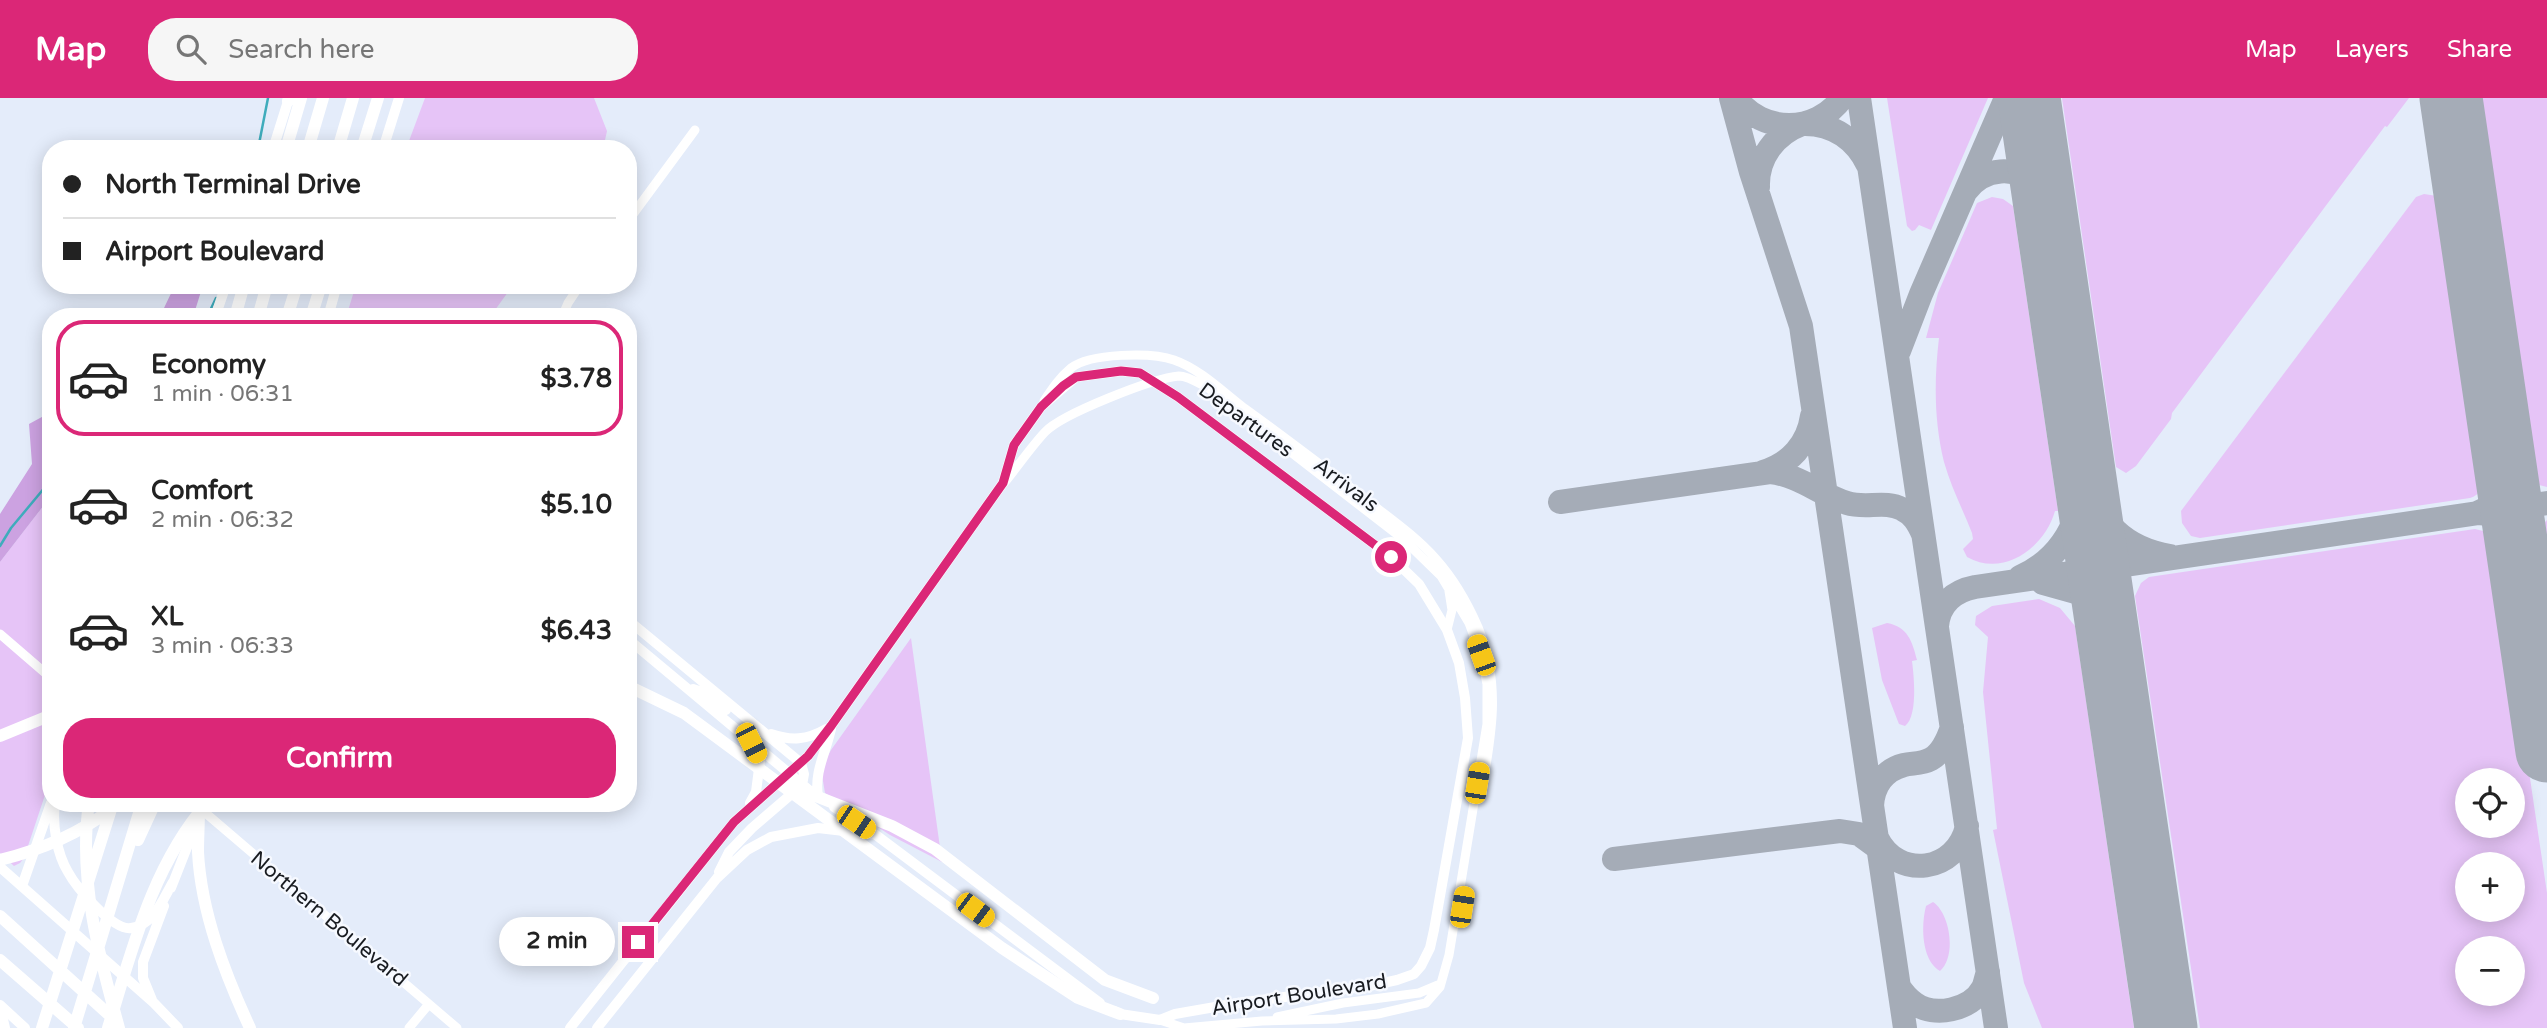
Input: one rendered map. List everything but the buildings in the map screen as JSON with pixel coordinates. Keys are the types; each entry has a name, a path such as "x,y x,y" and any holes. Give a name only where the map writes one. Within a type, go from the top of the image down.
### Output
{"highway":[{"path":"311,140 323,98"},
{"path":"341,140 353,98"},
{"path":"365,140 378,98"},
{"path":"287,140 292,99"},
{"path":"637,690 684,713 926,893 1078,998 1120,1014"},
{"path":"0,736 42,719"},
{"path":"771,778 892,826 950,859 1105,980 1153,998"},
{"path":"89,812 86,868 92,915 121,1028"},
{"path":"0,859 61,840 107,812"},
{"path":"42,1028 110,812"},
{"path":"0,960 76,1028 139,812"},
{"path":"120,880 151,812"},
{"path":"108,1028 158,880 198,812"},
{"path":"202,812 198,853 203,888 215,937 250,1028"},
{"path":"0,916 121,1028"},
{"path":"2,1009 2,1027"}],"main road":[{"path":"386,140 399,98"},
{"path":"276,140 292,99"},
{"name":"Airport Boulevard","path":"801,763 831,726 1003,483 1014,445 1041,407 1076,377 1121,371 1140,373 1178,397 1391,557 1419,584 1447,631 1458,663 1465,698 1468,738 1430,948 1414,974 1369,986 1238,1003 1175,1014 1160,1020"},
{"path":"637,627 801,763 804,774 802,785 752,828 729,852 717,878"},
{"path":"637,647 802,785 876,835 1084,993 1120,1014 1160,1020"},
{"path":"681,684 702,692 738,719 744,716"},
{"path":"764,732 788,740 815,735 831,726"},
{"path":"818,796 816,781 831,726"},
{"path":"744,812 756,792 759,775 760,760 751,743"},
{"path":"570,1028 734,822 801,763"},
{"path":"22,886 50,812"},
{"path":"54,812 58,844 68,873 102,914 122,928 132,928 151,919 173,881"},
{"path":"154,1003 144,978 143,962 200,812"},
{"path":"597,1028 717,878 747,850 771,837 818,828 876,835"},
{"path":"0,867 154,1003 178,1028"},
{"path":"2,1009 25,1028"}],"street":[{"path":"637,209 695,130"},
{"name":"Arrivals","path":"1041,407 1055,385 1072,367 1094,358 1132,355 1173,359 1194,370 1401,527 1436,559 1463,597 1477,626 1487,654 1494,713 1450,974 1435,987 1419,993 1343,1003 1262,1020"},
{"name":"Departures","path":"1003,483 1046,430 1067,417 1161,380 1182,376 1208,388 1403,538 1441,576 1469,623 1481,655 1487,684 1486,724 1451,939 1440,987 1426,1003 1378,1014 1336,1019 1262,1020"},
{"path":"1436,559 1449,589 1452,610 1447,631"},
{"path":"0,634 42,670"},
{"name":"Northern Boulevard","path":"211,812 457,1028"},
{"path":"409,1028 429,1004"},
{"path":"1160,1020 1184,1028 1262,1020"}],"shaded area":[{"path":"425,98 594,98 607,131 605,140 409,140"},
{"path":"1887,98 1988,98 1931,230 1919,225 1912,231 1907,226"},
{"path":"2062,98 2409,98 2387,127 2385,126 2172,413 2171,419 2136,466 2126,473 2116,467"},
{"path":"2472,98 2547,98 2547,487 2528,478"},
{"path":"2424,194 2437,196 2444,201 2486,477 2481,490 2470,498 2200,538 2191,536 2182,523 2181,511 2416,197"},
{"path":"1992,197 2003,199 2013,206 2058,511 2055,511 2050,524 2033,547 2008,561 1995,564 1981,563 1967,557 1963,549 1973,539 1972,533 1947,471 1938,431 1936,369 1939,338 1926,338 1938,293 1977,203"},
{"path":"171,294 200,294 196,308 164,308"},
{"path":"353,294 507,294 496,308 349,308"},
{"path":"42,417 42,508 0,562 0,514 32,464 29,424"},
{"path":"42,508 42,804 24,858 14,866 0,853 0,562"},
{"path":"2547,520 2547,606 2537,536"},
{"path":"2475,529 2483,531 2495,542 2547,893 2547,1028 2200,1028 2135,596 2141,583 2149,577"},
{"path":"2039,599 2060,608 2075,626 2134,1028 2042,1028 2024,983 1993,830 1997,829 1983,692 1988,637 1975,625 1976,616 1992,606"},
{"path":"1887,623 1904,631 1917,660 1912,661 1912,714 1905,726 1899,724 1882,680 1872,628"},
{"path":"911,638 942,862 890,835 825,793 821,769 831,750"},
{"path":"1933,902 1944,915 1949,935 1948,955 1940,971 1929,959 1924,942 1926,906"}],"waterway":[{"path":"260,140 268,98"},
{"path":"211,308 216,298"},
{"path":"0,546 11,528 42,491"}],"taxiway":[{"path":"1731,98 1751,172 1801,326 1905,1028"},
{"path":"1736,98 1747,110 1760,118 1789,125 1818,118 1831,110 1842,98"},
{"path":"1859,98 1996,1028"},
{"path":"1899,351 2006,98"},
{"path":"1758,187 1761,166 1770,148 1784,134 1802,124"},
{"path":"1805,124 1825,127 1843,135 1857,148 1868,165"},
{"path":"1966,191 1973,183 1991,173 2010,172 2020,175 2036,188 2048,225"},
{"path":"1763,472 1781,464 1796,452 1802,444 1812,416"},
{"path":"2477,513 2496,500 2505,464"},
{"path":"1560,502 1770,472 1791,477 1847,503 1896,506 1915,519 1923,534"},
{"path":"2020,577 2048,559 2067,535 2079,507 2085,475"},
{"path":"2086,479 2098,508 2116,531 2139,547 2170,556"},
{"path":"1937,626 1944,605 1954,595 1975,587 2547,503"},
{"path":"2477,513 2494,516 2505,526 2510,532 2518,556"},
{"path":"2043,583 2086,595 2106,615"},
{"path":"1872,806 1877,786 1885,775 1897,767 1931,759 1944,745 1952,727"},
{"path":"1877,838 1886,852 1899,861 1926,865 1940,861 1952,853 1967,826"},
{"path":"1614,859 1840,831 1859,834 1885,853"},
{"path":"1899,987 1910,1000 1922,1008 1941,1011 1970,1002 1983,988 1988,972"}],"runway":[{"path":"2029,98 2166,1028"},
{"path":"2451,98 2547,751"}],"route":[{"path":"638,942 734,822 808,756 872,671 1003,483 1014,445 1041,407 1076,377 1121,371 1140,373 1178,397 1391,557"}]}
